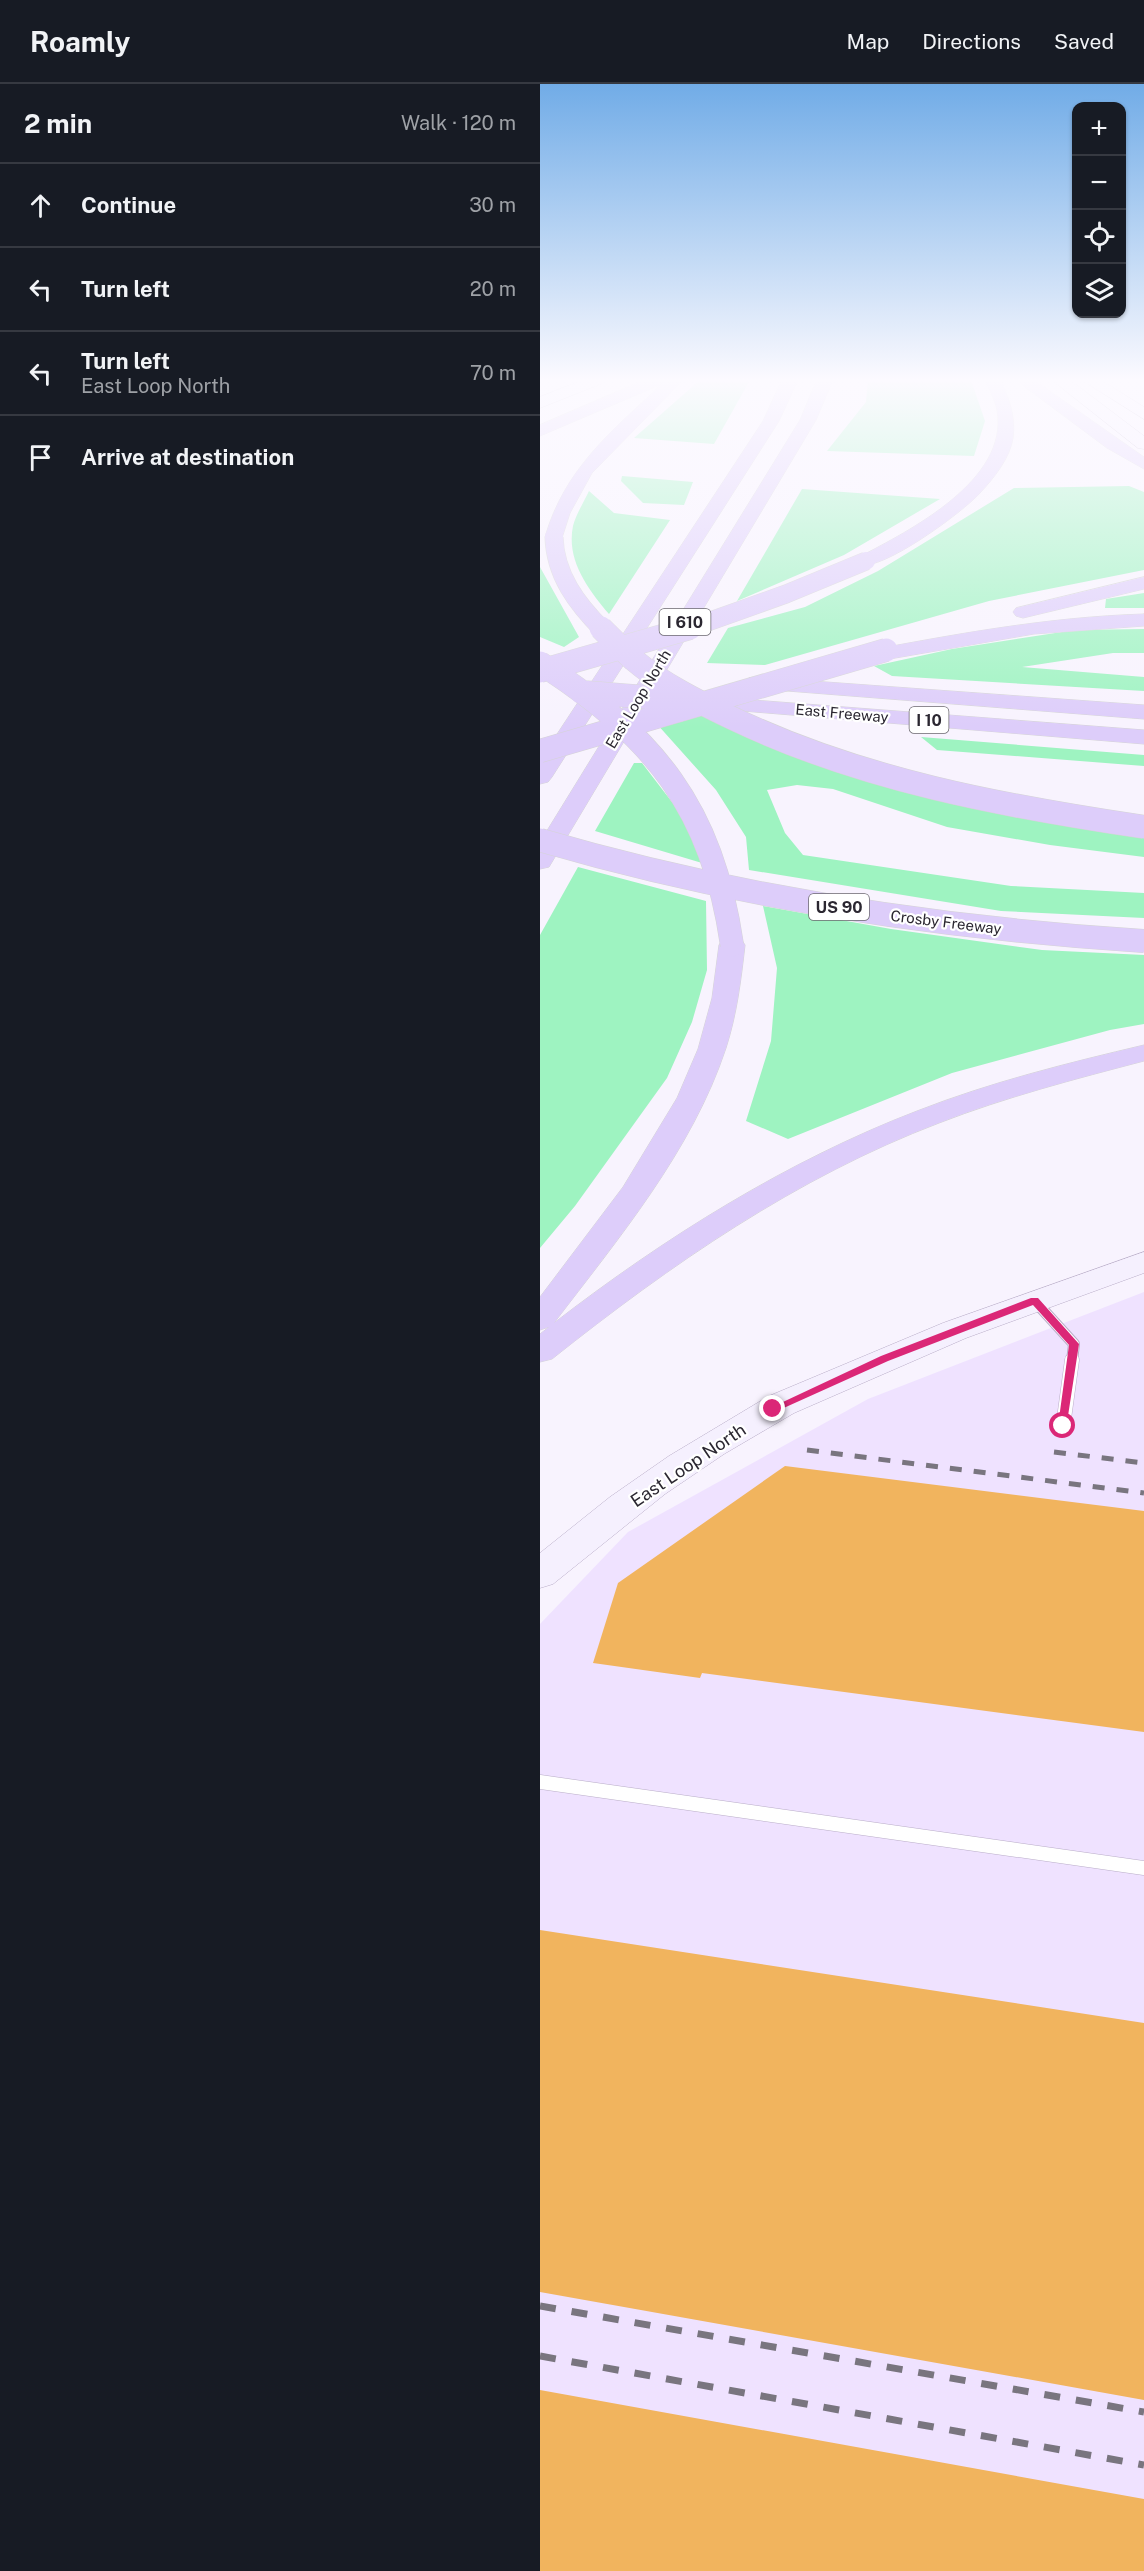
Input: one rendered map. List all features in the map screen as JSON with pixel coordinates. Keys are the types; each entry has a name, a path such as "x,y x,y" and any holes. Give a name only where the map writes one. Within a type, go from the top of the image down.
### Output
{"highway":[{"path":"567,496 558,513 553,550 567,586 605,636 645,670 715,711 810,751 863,768 998,801 1144,827"},
{"name":"I 610","path":"540,777 723,496"},
{"name":"East Loop North","path":"540,862 762,496"},
{"path":"540,671 621,650 706,624 797,590 866,561 914,536 949,512 965,496"},
{"path":"540,751 1056,603 1144,584"},
{"path":"888,651 1035,627 1144,620"},
{"path":"540,665 590,697 620,722 658,761 684,795 711,845 721,875 728,903 732,945 726,1009 710,1056 684,1113 653,1165 540,1319"},
{"name":"East Freeway","path":"540,665 1144,712"},
{"name":"East Freeway","path":"540,689 1144,737"},
{"name":"Crosby Freeway","path":"540,840 644,870 788,899 1002,929 1144,941"},
{"path":"540,1351 638,1276 760,1199 868,1143 927,1117 995,1094 1144,1053"},
{"path":"995,1094 1144,1061"}],"main road":[{"name":"East Loop North","path":"540,1574 571,1547 673,1471 773,1409 885,1358 1144,1262"}],"lane":[{"path":"1042,1298 1074,1344 1063,1426"},
{"path":"540,1782 1144,1868"}],"shaded area":[{"path":"1144,1292 1144,2571 540,2571 540,1624 628,1532 868,1399"}],"green space":[{"path":"586,496 595,496 614,513 670,520 609,614 580,573 576,562 572,539 573,526"},
{"path":"636,496 687,496 684,505 643,503"},
{"path":"798,496 899,496 940,499 844,555 737,601"},
{"path":"1001,496 1144,496 1144,570 989,601 765,665 707,663 728,628 805,607 878,571"},
{"path":"540,567 579,637 564,647 540,637"},
{"path":"1144,593 1144,608 1105,608 1106,599"},
{"path":"1144,629 1144,653 1113,653 1022,667 1144,677 1144,691 892,676 874,666 952,649 1075,630"},
{"path":"707,714 825,764 1144,833 1144,857 1050,845 947,827 833,789 797,785 767,790 785,833 803,855 1011,886 1144,893 1144,918 1001,911 749,870 746,837 716,790 656,723"},
{"path":"921,737 1144,755 1144,766 937,750"},
{"path":"634,763 642,763 688,823 702,863 595,831"},
{"path":"578,867 706,901 707,970 692,1022 667,1078 575,1206 540,1248 540,935"},
{"path":"763,906 891,929 1042,950 1144,955 1144,1024 1110,1030 952,1073 788,1139 746,1121 771,1041 777,968"}],"building":[{"path":"785,1466 1144,1511 1144,1732 702,1673 700,1678 593,1663 618,1583"},
{"path":"540,1930 1144,2023 1144,2400 540,2292"},
{"path":"540,2390 1144,2499 1144,2571 540,2571"}],"railway":[{"path":"807,1450 1144,1493"},
{"path":"1054,1452 1144,1463"},
{"path":"540,2306 1144,2412"},
{"path":"540,2356 1144,2465"}],"route":[{"path":"773,1409 885,1358 1034,1300 1074,1344 1063,1426"}]}
